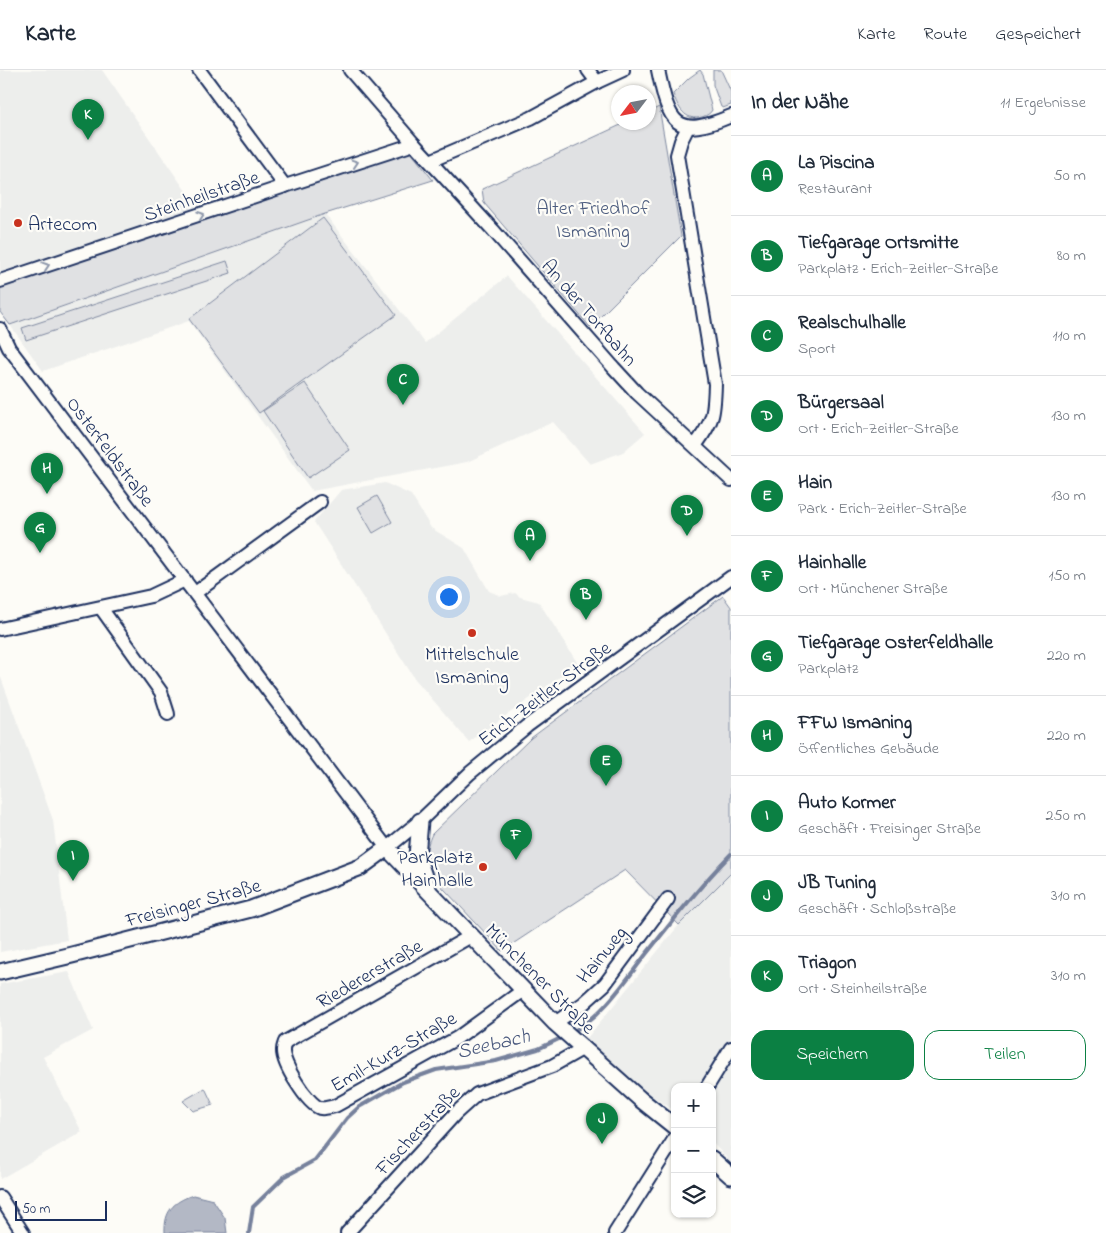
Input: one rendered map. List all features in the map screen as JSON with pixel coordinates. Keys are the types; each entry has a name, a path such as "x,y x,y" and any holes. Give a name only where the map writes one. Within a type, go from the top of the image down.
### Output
{"main road":[{"path":"420,821 418,856 429,892"},
{"name":"Münchener Straße","path":"387,848 522,991 558,1026 671,1124"},
{"name":"Freisinger Straße","path":"0,972 72,956 251,909 361,867 387,848"},
{"path":"716,1163 731,1176"}],"street":[{"path":"199,70 285,186"},
{"name":"An der Torfbahn","path":"350,70 414,144 500,237 637,394 731,480"},
{"path":"588,70 597,82"},
{"path":"430,161 531,118 623,70"},
{"path":"658,70 664,100 670,114 677,122 688,127 701,127 731,116"},
{"path":"688,127 677,155 715,384 714,411 709,426 695,446"},
{"name":"Steinheilstraße","path":"0,281 414,144"},
{"name":"Osterfeldstraße","path":"0,329 9,348 387,848"},
{"path":"195,593 320,502"},
{"name":"Erich-Zeitler-Straße","path":"387,848 420,821 470,773 527,726 731,577"},
{"path":"0,629 151,596 185,580"},
{"path":"102,608 161,692 168,714"},
{"name":"Hainweg","path":"558,1026 605,984 668,899"},
{"name":"Riedererstraße","path":"285,1042 471,936"},
{"name":"Emil-Kurz-Straße","path":"285,1042 282,1051 302,1092 310,1102 321,1108 335,1106 457,1038 522,991"},
{"name":"Fischerstraße","path":"356,1230 444,1125 477,1094 552,1066 578,1045"},
{"path":"709,1083 731,1048"},
{"path":"615,1233 671,1144"},
{"path":"0,1197 23,1233"}],"shaded area":[{"path":"0,70 102,70 197,207 107,239 0,272"},
{"path":"325,214 425,343 507,276 645,433 623,452 590,464 553,422 467,462 312,491 189,321 43,371 10,325"},
{"name":"Mittelschule Ismaning","path":"385,483 411,495 431,528 464,548 489,591 501,596 515,593 520,597 539,602 578,664 469,742 415,679 314,522 341,490"},
{"path":"0,675 53,820 67,940 0,952"},
{"path":"731,873 731,1163 716,1146 716,1083 671,1083 671,1108 613,1070 583,1043 679,925"},
{"path":"69,972 93,1030 43,1057 82,1132 0,1179 0,984"},
{"path":"193,1195 213,1200 225,1218 227,1233 165,1233 166,1219 171,1208"}],"green space":[{"path":"700,70 703,74 712,110 702,117 696,118 683,112 673,94"},
{"path":"713,70 721,70 731,92 731,105 721,107 713,85"},
{"name":"Alter Friedhof Ismaning","path":"659,107 681,236 590,327 484,203 482,189 611,129 656,130 656,108"},
{"path":"410,151 433,180 325,214 10,325 0,312 0,286"},
{"path":"323,218 396,315 259,413 189,319"},
{"path":"227,261 231,273 26,340 22,328"},
{"path":"305,383 350,450 308,478 263,411"},
{"path":"377,496 392,522 373,533 358,507"},
{"path":"723,596 731,607 731,873 679,925 625,870 502,951 432,876 426,855 432,834 531,738"},
{"path":"205,1088 213,1105 193,1111 183,1101"}],"waterway":[{"name":"Seebach","path":"572,1032 584,1025 613,997 688,902 731,854"},
{"name":"Seebach","path":"249,1233 253,1207 284,1177 315,1160 347,1118 359,1107 403,1082 436,1070 496,1061 538,1049 563,1037"}],"place":[{"name":"Triagon","path":"88,140"},
{"name":"Artecom","path":"18,223"},
{"name":"Realschulhalle","path":"403,405"},
{"name":"FFW Ismaning","path":"47,494"},
{"name":"Bürgersaal","path":"687,536"},
{"name":"Tiefgarage Osterfeldhalle","path":"40,553"},
{"name":"La Piscina","path":"530,561"},
{"name":"Tiefgarage Ortsmitte","path":"586,620"},
{"name":"Mittelschule Ismaning","path":"472,633"},
{"name":"Hain","path":"606,786"},
{"name":"Hainhalle","path":"516,860"},
{"name":"Parkplatz Hainhalle","path":"483,867"},
{"name":"Auto Kormer","path":"73,881"},
{"name":"JB Tuning","path":"602,1144"}]}
